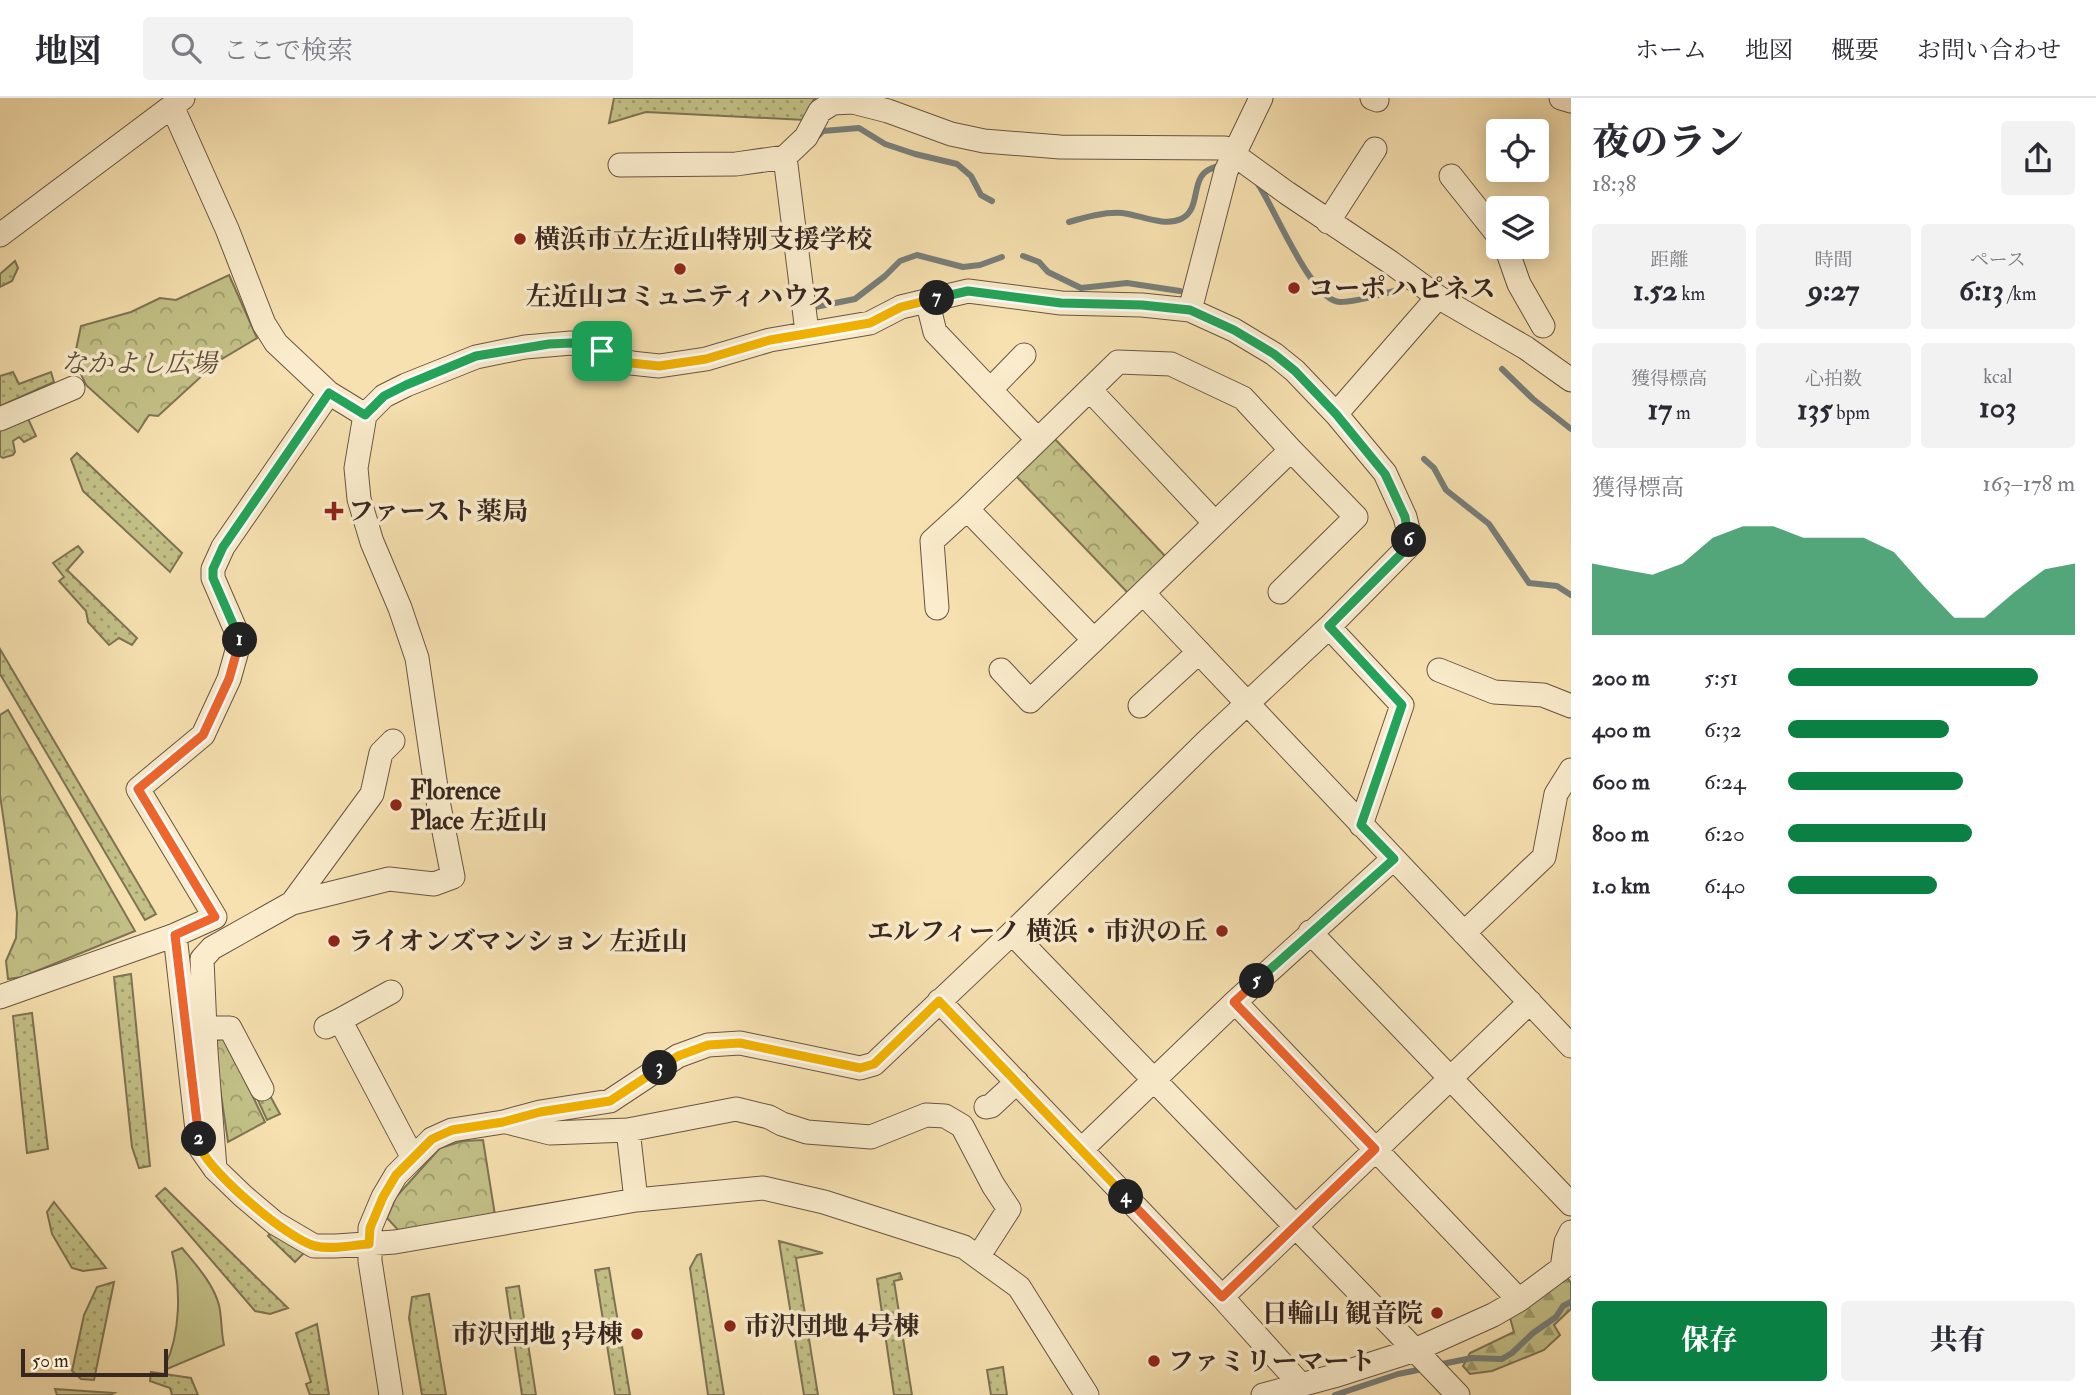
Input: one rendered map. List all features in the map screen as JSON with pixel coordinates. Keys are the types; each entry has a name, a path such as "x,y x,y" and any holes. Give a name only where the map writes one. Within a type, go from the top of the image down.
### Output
{"street":[{"path":"1190,310 1226,171 1261,98"},
{"path":"1561,98 1571,101"},
{"path":"0,235 178,102 264,324 276,343 329,393 365,415"},
{"path":"620,165 736,164 785,157 806,137 820,111 834,103 853,102 880,104 951,134 984,141 1072,147 1225,148 1438,297 1570,376"},
{"path":"1328,222 1375,149"},
{"path":"785,157 807,332"},
{"path":"1451,176 1486,220"},
{"path":"1510,259 1519,284 1549,319 1525,348"},
{"path":"215,1169 202,959 212,947 292,903 389,879 434,884 453,877 422,716 417,658 400,608 372,542 359,499 356,468 365,415 384,396 476,356 525,347 571,343 602,351 631,363 654,367 706,359 807,332 870,323 901,307 968,291 1061,303 1142,305 1190,310 1234,330 1274,354 1295,371 1336,414 1385,474 1405,517 1409,533 1408,547 874,1064 860,1068 740,1043 708,1045 678,1056 610,1101 452,1130 432,1139 396,1175 370,1228 370,1261 391,1395"},
{"path":"1336,414 1438,297"},
{"path":"927,300 934,332 1038,440"},
{"path":"990,390 1024,355"},
{"path":"937,608 932,541 1118,362 1171,364 1243,398 1356,517 1280,592"},
{"path":"0,419 72,388"},
{"path":"1090,390 1215,523"},
{"path":"0,997 175,935 215,917 138,789 203,735 229,679 240,640 213,578 213,569 228,540 329,393"},
{"path":"1001,670 1030,701 1291,450"},
{"path":"967,509 1094,640"},
{"path":"1143,593 1571,1046"},
{"path":"1329,626 1402,705 1361,825"},
{"path":"1140,706 1199,652"},
{"path":"1439,670 1494,692 1543,695 1571,706"},
{"path":"292,903 372,794 381,753 393,741"},
{"path":"1464,933 1544,857 1556,794 1571,770"},
{"path":"1081,1150 1234,1002 1394,859"},
{"path":"1310,932 1571,1204"},
{"path":"1012,933 1458,1395"},
{"path":"175,935 201,1149 215,1169 275,1223 314,1246 407,1240 636,1200 763,1188 824,1202 964,1247 1019,1287 1087,1395"},
{"path":"391,992 333,1023 413,1158"},
{"path":"939,1001 1222,1297 1301,1385"},
{"path":"1234,1002 1518,1300"},
{"path":"1222,1297 1530,1002"},
{"path":"205,1028 230,1028 262,1089"},
{"path":"986,1107 991,1106 1017,1082"},
{"path":"503,1122 550,1133 628,1130 736,1109 769,1117 807,1132 871,1137 926,1115 960,1118 993,1185 1009,1209 978,1257"},
{"path":"628,1130 636,1200"},
{"path":"1263,1395 1415,1350 1493,1315 1562,1268 1566,1242 1571,1232"}],"green space":[{"path":"614,98 816,98 805,120 646,112 609,123"},
{"path":"15,261 18,268 12,281 0,287 0,274"},
{"name":"なかよし広場","path":"229,275 257,338 217,362 158,416 149,415 138,432 86,385 74,359 81,326 131,312 160,298 176,300"},
{"path":"13,372 19,384 51,372 54,382 0,406 0,376"},
{"path":"25,412 36,436 24,442 19,437 13,441 15,452 3,458 0,456 0,423"},
{"path":"1054,438 1166,557 1128,593 1015,475"},
{"path":"77,453 182,553 170,572 83,491 71,459"},
{"path":"78,546 83,552 67,570 137,638 132,645 119,638 109,645 88,622 86,611 59,581 64,577 53,563"},
{"path":"0,649 156,914 145,920 0,674"},
{"path":"8,710 135,931 22,977 8,979 6,961 16,938 17,913 0,795 0,715"},
{"path":"131,974 150,1166 139,1168 132,1147 114,977"},
{"path":"32,1013 48,1149 27,1153 13,1016"},
{"path":"235,1031 280,1114 267,1120 228,1035"},
{"path":"225,1038 265,1122 228,1142 213,1041"},
{"path":"483,1140 495,1215 399,1231 387,1218 396,1197 440,1148 463,1141"},
{"path":"165,1188 288,1308 270,1314 255,1311 156,1196"},
{"path":"54,1202 106,1268 83,1271 72,1268 52,1234 47,1212"},
{"path":"273,1230 305,1252 295,1262 268,1236"},
{"path":"779,1241 823,1253 796,1258 818,1395 804,1395"},
{"path":"182,1248 213,1289 220,1310 224,1345 167,1369 165,1366 174,1339 178,1310 172,1252"},
{"path":"701,1254 724,1395 708,1395 690,1268 697,1255"},
{"path":"609,1268 630,1395 615,1395 595,1270"},
{"path":"900,1273 902,1279 894,1281 912,1395 894,1395 877,1279"},
{"path":"1566,1276 1571,1283 1571,1309 1554,1325 1560,1335 1544,1350 1492,1371 1470,1374 1463,1366 1470,1353 1514,1332 1510,1318"},
{"path":"114,1282 94,1380 81,1379 72,1371 84,1315 97,1287"},
{"path":"519,1286 536,1395 522,1395 506,1288"},
{"path":"429,1294 446,1395 422,1395 409,1318 412,1297"},
{"path":"317,1324 329,1395 310,1395 306,1384 311,1382 296,1333"},
{"path":"1003,1367 1007,1395 991,1395 987,1370"},
{"path":"151,1372 191,1378 198,1395 172,1395 170,1388 150,1381"},
{"path":"55,1389 114,1393 57,1395"}],"waterway":[{"path":"817,137 823,131 859,128 885,144 957,164 971,176 981,195 992,201"},
{"path":"1069,222 1115,213 1167,222 1181,219 1190,211 1203,175 1219,166"},
{"path":"1258,184 1294,252 1329,298 1347,302 1399,290"},
{"path":"815,307 855,299 900,261 917,255 963,267 980,265 1002,257"},
{"path":"1023,256 1039,262 1048,272 1081,288 1127,283 1180,291"},
{"path":"1502,369 1533,399 1571,429"},
{"path":"1424,459 1434,468 1446,490 1489,524 1529,583 1557,586 1571,595"},
{"path":"1437,1365 1472,1358 1502,1359 1571,1302"},
{"path":"1335,1395 1398,1374 1423,1369"}],"place":[{"name":"横浜市立左近山特別支援学校","path":"520,239"},
{"name":"左近山コミュニティハウス","path":"680,269"},
{"name":"コーポ ハピネス","path":"1294,288"},
{"name":"ファースト薬局","path":"334,511"},
{"name":"Florence Place 左近山","path":"396,805"},
{"name":"エルフィーノ 横浜・市沢の丘","path":"1222,931"},
{"name":"ライオンズマンション 左近山","path":"334,941"},
{"name":"日輪山 観音院","path":"1437,1313"},
{"name":"市沢団地 4号棟","path":"730,1326"},
{"name":"市沢団地 3号棟","path":"637,1334"},
{"name":"ファミリーマート","path":"1154,1361"}],"route":[{"path":"968,291 1061,303 1142,305 1190,310 1234,330 1274,354 1295,371 1336,414 1385,474 1405,517 1409,533 1408,547 1329,626 1402,705 1361,825 1394,859 1234,1002 1375,1149 1222,1297 939,1001 874,1064 860,1068 740,1043 708,1045 678,1056 610,1101 452,1130 432,1139 396,1175 370,1228 369,1244 314,1246 296,1236 275,1223 243,1196 215,1169 201,1149 175,935 215,917 138,789 203,735 229,679 240,640 213,578 213,569 223,547 329,393 365,415 384,396 476,356 525,347 571,343 602,351 631,363 654,367 706,359 770,340 870,323 901,307 968,291"}]}
